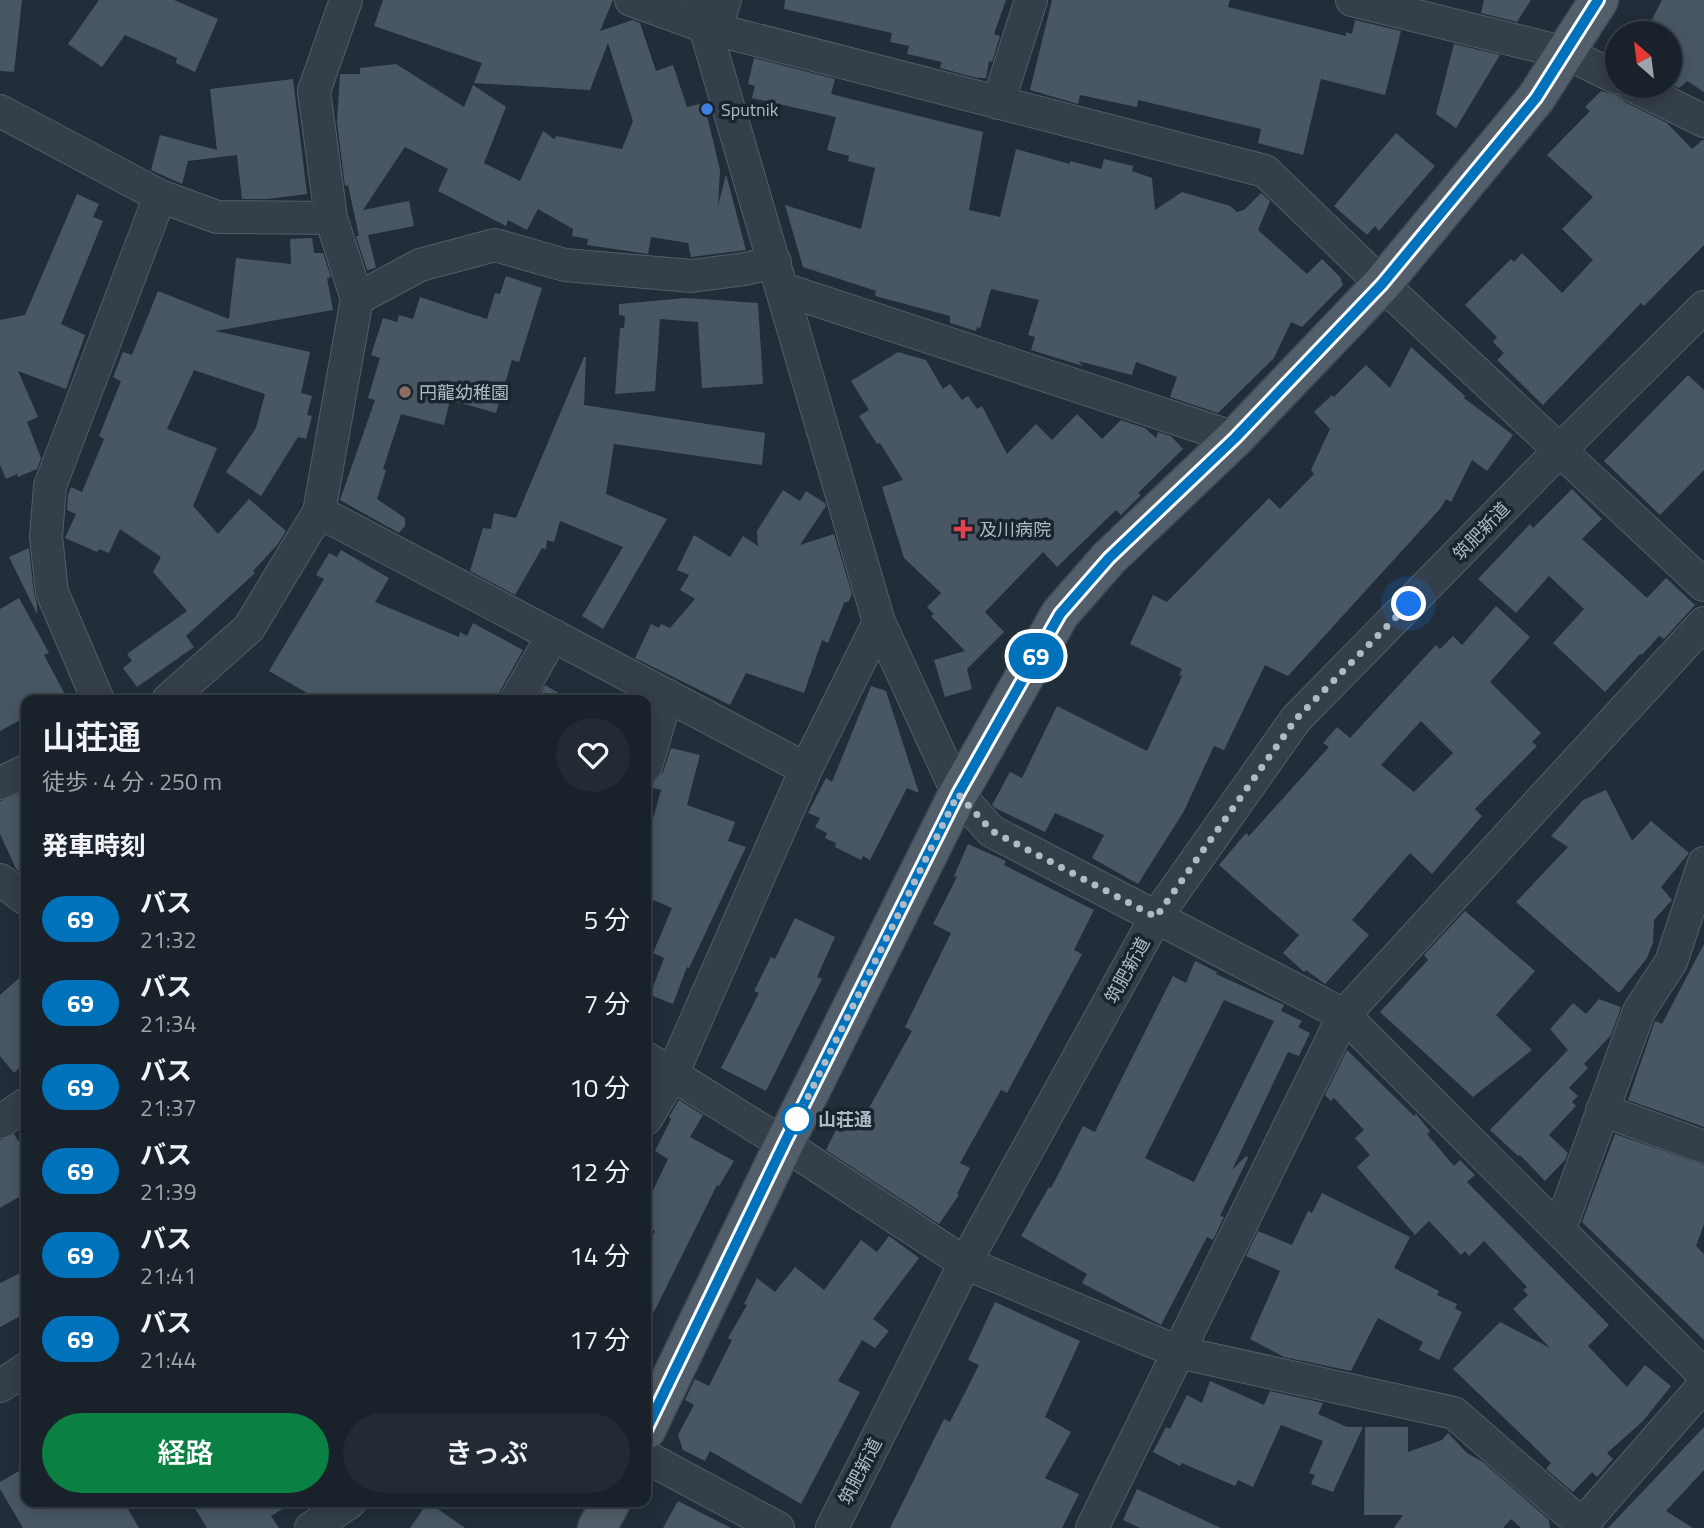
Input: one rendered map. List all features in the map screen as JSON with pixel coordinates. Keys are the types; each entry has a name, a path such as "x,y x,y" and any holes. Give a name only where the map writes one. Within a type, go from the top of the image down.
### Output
{"main road":[{"path":"651,1420 958,794 1060,614 1109,558 1235,438 1382,284 1536,98 1598,0"},
{"path":"597,1528 608,1507"}],"street":[{"path":"174,695 249,628 318,512 357,299 331,218 314,91 346,0"},
{"path":"631,0 999,103 1265,171 1704,585"},
{"path":"706,19 725,0"},
{"path":"999,103 1031,0"},
{"path":"1352,0 1566,52 1605,72"},
{"path":"706,19 879,622 958,794 992,831 1344,1015 1560,1228 1704,1375"},
{"path":"1657,98 1704,121"},
{"path":"0,111 160,196 217,217 331,218"},
{"path":"97,695 52,592 46,537 50,486 160,196"},
{"path":"357,299 420,265 495,245 565,265 692,276 745,269 779,275 1235,438"},
{"name":"筑肥新道","path":"832,1528 965,1264 1156,917 1296,719 1704,307"},
{"path":"318,512 806,769"},
{"path":"651,1111 672,1075 806,769 879,622"},
{"path":"1100,1525 1178,1352 1344,1015 1704,623"},
{"path":"519,695 553,635"},
{"path":"651,749 667,695"},
{"path":"0,783 21,773"},
{"path":"1560,1228 1639,1011 1671,962 1704,863"},
{"path":"0,880 21,895"},
{"path":"651,1061 784,1144 965,1264 1178,1352 1454,1413 1582,1527 1704,1385"},
{"path":"0,1122 21,1107"},
{"path":"1602,1110 1704,1147"},
{"path":"0,1386 21,1372"},
{"path":"651,1460 778,1528"},
{"path":"311,1528 342,1507"}],"building":[{"path":"0,0 22,0 14,72 0,71"},
{"path":"99,0 174,0 218,19 195,72 176,63 177,58 125,35 102,67 68,44"},
{"path":"383,0 613,0 600,31 633,20 640,23 656,71 673,65 687,107 704,103 720,170 718,206 726,174 746,250 691,257 688,243 651,237 648,254 587,245 588,239 572,236 573,229 538,209 527,230 508,220 506,226 438,191 448,169 405,147 363,210 409,201 414,226 368,235 376,268 367,270 356,236 359,236 348,185 345,186 337,122 340,74 360,74 360,68 396,64 464,107 473,85 506,107 484,163 520,181 543,131 554,139 556,136 622,149 633,121 608,43 590,90 474,83 482,63 374,26"},
{"path":"785,0 1006,0 994,34 1000,36 992,62 989,61 986,78 977,78 940,68 942,62 907,54 909,46 890,42 892,33 784,9"},
{"path":"1052,0 1230,0 1228,7 1346,36 1346,32 1352,34 1355,20 1401,31 1385,95 1321,79 1303,155 1258,143 1261,129 1138,100 1137,107 1080,95 1078,104 1030,90"},
{"path":"1484,0 1531,0 1517,22 1481,13"},
{"path":"1662,0 1704,0 1704,92 1687,81 1682,85 1682,21 1651,21"},
{"path":"1454,44 1500,55 1456,128 1436,114"},
{"path":"754,58 835,79 831,94 983,132 969,210 1000,217 1016,149 1070,164 1070,161 1101,169 1104,159 1133,166 1132,171 1152,178 1155,210 1182,192 1230,206 1237,212 1244,210 1261,193 1270,201 1258,230 1307,274 1322,259 1340,277 1343,285 1302,327 1291,322 1274,358 1218,413 1170,397 1177,377 1136,362 1132,375 1078,361 1083,366 1031,350 1035,337 1028,335 1039,300 991,289 980,328 977,327 976,331 950,323 950,316 875,296 876,291 803,267 785,205 861,229 875,168 848,161 849,156 827,150 836,117 752,98 755,86 748,84"},
{"path":"293,79 307,194 242,199 237,155 188,161 182,184 151,170 160,135 217,150 210,89"},
{"path":"1601,91 1605,92 1605,98 1620,98 1667,123 1692,149 1704,139 1704,245 1644,306 1641,303 1543,405 1497,360 1504,353 1493,342 1497,337 1465,305 1511,259 1514,262 1522,253 1562,293 1593,260 1562,229 1593,197 1547,155 1590,111 1585,107"},
{"path":"1396,133 1435,166 1379,231 1375,226 1367,235 1334,206"},
{"path":"77,194 99,204 93,217 103,221 61,324 85,335 66,389 18,371 38,417 27,422 41,458 37,469 6,479 0,465 0,320 25,315"},
{"path":"312,238 314,253 323,253 331,277 327,278 333,310 215,331 310,352 301,393 312,396 307,415 312,416 306,439 298,437 261,496 226,472 256,428 265,394 194,370 167,429 217,448 193,506 218,534 249,499 286,531 278,544 253,571 255,573 186,636 194,647 137,687 123,668 132,661 127,654 187,611 153,572 161,557 120,529 109,553 99,549 97,552 65,538 76,514 67,510 68,495 71,487 82,492 104,439 99,436 121,381 113,377 123,352 132,355 158,291 229,319 236,258 291,264 290,239"},
{"path":"506,276 542,288 519,362 512,360 496,413 450,400 444,425 401,414 383,469 386,470 377,499 405,518 405,526 399,533 340,500 375,400 368,398 380,358 371,355 383,318 397,322 399,315 413,319 420,297 487,319 495,293 500,294"},
{"path":"686,298 758,303 763,384 702,388 698,322 660,319 655,391 615,394 620,328 624,328 625,316 619,315 619,304"},
{"path":"1411,347 1465,396 1464,398 1513,435 1487,471 1472,460 1451,502 1446,499 1440,509 1288,676 1265,665 1224,750 1214,746 1184,811 1138,884 1092,858 1104,835 1055,813 1045,832 995,808 992,805 1010,772 1022,778 1057,706 1147,751 1182,676 1179,675 1182,669 1130,644 1153,595 1167,602 1269,498 1280,509 1314,474 1311,470 1330,429 1314,412 1332,395 1334,397 1366,365 1390,388"},
{"path":"898,352 926,360 943,389 950,384 962,400 968,396 977,409 982,406 1007,454 1036,424 1052,440 1077,414 1102,439 1121,420 1145,428 1156,438 1158,432 1171,436 1183,449 1138,493 1141,495 1121,515 1116,510 1057,567 1043,552 985,612 1004,632 967,669 972,689 945,697 934,660 965,651 931,616 934,614 927,607 941,593 904,558 882,487 903,480 859,416 869,410 851,381"},
{"path":"584,357 584,405 765,433 762,465 614,444 606,494 667,519 603,629 582,616 623,547 560,521 554,542 547,540 546,549 542,548 515,595 470,571 483,528 491,529 494,513 516,518"},
{"path":"1688,375 1704,390 1704,470 1660,515 1604,461"},
{"path":"1572,489 1602,519 1582,539 1647,598 1666,578 1695,605 1664,639 1659,636 1642,655 1640,654 1605,692 1553,643 1584,609 1549,576 1516,613 1478,579 1530,524 1533,528"},
{"path":"783,490 800,501 806,491 825,503 826,506 800,545 834,534 852,594 849,601 844,603 828,643 822,640 804,693 746,673 730,705 635,658 651,624 659,628 661,624 670,628 695,599 680,590 689,575 677,570 694,535 730,557 743,536 758,546 757,531"},
{"path":"29,548 37,604 37,614 9,557"},
{"path":"341,550 389,578 375,602 459,637 460,632 467,636 473,623 523,650 499,695 310,695 269,671 324,579 316,575 329,553 337,557"},
{"path":"19,598 49,653 44,655 65,695 21,695 21,720 0,731 0,609"},
{"path":"1496,606 1530,637 1490,682 1541,733 1532,742 1537,746 1475,809 1482,816 1432,874 1410,853 1352,920 1369,935 1325,984 1306,970 1304,972 1283,953 1299,935 1219,865 1246,833 1249,836 1329,747 1323,743 1337,727 1350,738 1436,645 1440,649 1453,636 1462,645","holes":["1421,721 1453,753 1414,792 1381,765"]},
{"path":"545,685 562,695 540,695"},
{"path":"871,686 886,691 919,793 907,788 870,860 863,856 861,860 835,847 836,843 825,838 827,833 815,827 820,818 808,813 826,778 832,782"},
{"path":"671,748 700,755 687,805 735,822 728,841 746,847 689,968 687,967 673,1004 651,995 664,958 653,953 672,908 651,899 651,826 661,790 651,788 651,785 663,772"},
{"path":"1606,790 1632,841 1651,821 1689,853 1661,887 1672,900 1654,920 1653,943 1647,958 1619,993 1516,902 1568,847 1551,836 1583,800"},
{"path":"21,793 21,872 16,869 0,834 0,801"},
{"path":"968,844 1006,861 1004,865 1094,910 1074,950 1082,954 1007,1093 1001,1090 960,1163 970,1168 957,1194 959,1195 939,1224 826,1150 844,1114 861,1122 912,1031 905,1027 951,933 933,924 957,877 954,876"},
{"path":"1465,911 1535,971 1496,1015 1532,1050 1473,1097 1380,1012 1428,960 1424,955"},
{"path":"795,918 835,937 817,977 822,979 766,1091 721,1068 759,993 754,991 771,957 775,959"},
{"path":"1704,944 1704,1127 1628,1100 1655,1021 1662,1024"},
{"path":"1195,961 1217,972 1216,974 1284,1005 1281,1011 1302,1021 1298,1027 1310,1033 1299,1056 1288,1052 1232,1170 1246,1156 1248,1158 1220,1216 1224,1217 1213,1240 1207,1237 1161,1325 1082,1283 1087,1274 1021,1236 1049,1187 1051,1188 1083,1126 1095,1132 1173,976 1186,983","holes":["1224,1000 1274,1021 1194,1182 1145,1158"]},
{"path":"21,976 21,1067 14,1073 0,1056 0,995"},
{"path":"1599,999 1621,1007 1611,1035 1584,1064 1588,1068 1569,1088 1578,1096 1572,1102 1576,1106 1549,1135 1568,1153 1565,1160 1545,1181 1490,1130 1568,1050 1550,1029 1573,1003 1586,1014"},
{"path":"1347,1050 1414,1116 1416,1114 1430,1131 1427,1134 1454,1166 1460,1160 1475,1175 1467,1182 1609,1325 1588,1346 1627,1387 1645,1365 1671,1386 1643,1421 1607,1453 1613,1459 1597,1477 1592,1472 1573,1492 1546,1469 1551,1463 1453,1369 1500,1322 1550,1348 1513,1309 1528,1295 1523,1290 1527,1287 1484,1241 1469,1256 1465,1251 1461,1255 1429,1221 1415,1235 1357,1167 1370,1155 1355,1138 1364,1130 1334,1098 1331,1101 1325,1095"},
{"path":"679,1100 703,1115 690,1137 734,1161 719,1186 717,1185 651,1318 651,1239 655,1231 651,1229 651,1195 668,1159 655,1151 671,1119 669,1117"},
{"path":"14,1134 18,1141 21,1139 21,1196 0,1208 0,1140"},
{"path":"1615,1134 1704,1165 1704,1224 1696,1246 1704,1254 1704,1340 1582,1222"},
{"path":"1322,1193 1410,1237 1394,1268 1439,1291 1437,1295 1457,1304 1455,1309 1462,1312 1439,1360 1419,1350 1423,1342 1378,1318 1351,1371 1284,1357 1250,1339 1280,1271 1246,1256 1258,1231 1292,1245 1308,1211 1312,1213"},
{"path":"889,1236 919,1258 873,1319 889,1331 875,1348 862,1340 838,1381 860,1392 801,1504 710,1451 705,1461 683,1450 678,1435 694,1405 685,1400 695,1379 709,1386 732,1340 728,1338 747,1305 744,1304 757,1278 775,1292 795,1267 824,1290 861,1240 877,1252"},
{"path":"21,1272 21,1316 0,1327 0,1283"},
{"path":"995,1302 1080,1341 1045,1417 1071,1432 1045,1478 1079,1494 1062,1528 890,1528 944,1419 950,1422 979,1365 968,1360"},
{"path":"1210,1381 1264,1405 1270,1391 1323,1403 1318,1414 1347,1427 1363,1427 1333,1492 1311,1484 1315,1475 1309,1473 1323,1441 1281,1425 1253,1487 1238,1480 1235,1486 1182,1463 1180,1466 1153,1452 1166,1427 1170,1429 1187,1395 1202,1403"},
{"path":"1365,1427 1408,1427 1408,1452 1442,1440 1448,1433 1467,1453 1483,1462 1549,1520 1550,1528 1521,1528 1511,1519 1503,1528 1394,1528 1403,1515 1364,1515"},
{"path":"1704,1427 1704,1470 1666,1511 1693,1528 1608,1528"},
{"path":"21,1470 21,1507 127,1507 139,1528 23,1528 0,1489 0,1482"},
{"path":"1137,1489 1221,1528 1140,1528 1123,1520"},
{"path":"678,1501 731,1528 663,1528"},
{"path":"194,1507 286,1507 271,1516 279,1528 207,1528"},
{"path":"425,1507 435,1507 465,1528 410,1528"}],"bus line":[{"name":"69","path":"651,1420 958,794 1060,614 1109,558 1235,438 1382,284 1536,98 1598,0"}],"place":[{"name":"Sputnik","path":"707,109"},
{"name":"円龍幼稚園","path":"405,392"},
{"name":"及川病院","path":"963,529"},
{"name":"山荘通","path":"797,1119"}],"route":[{"path":"797,1119 958,794 992,831 1156,917 1296,719 1409,604"}]}
